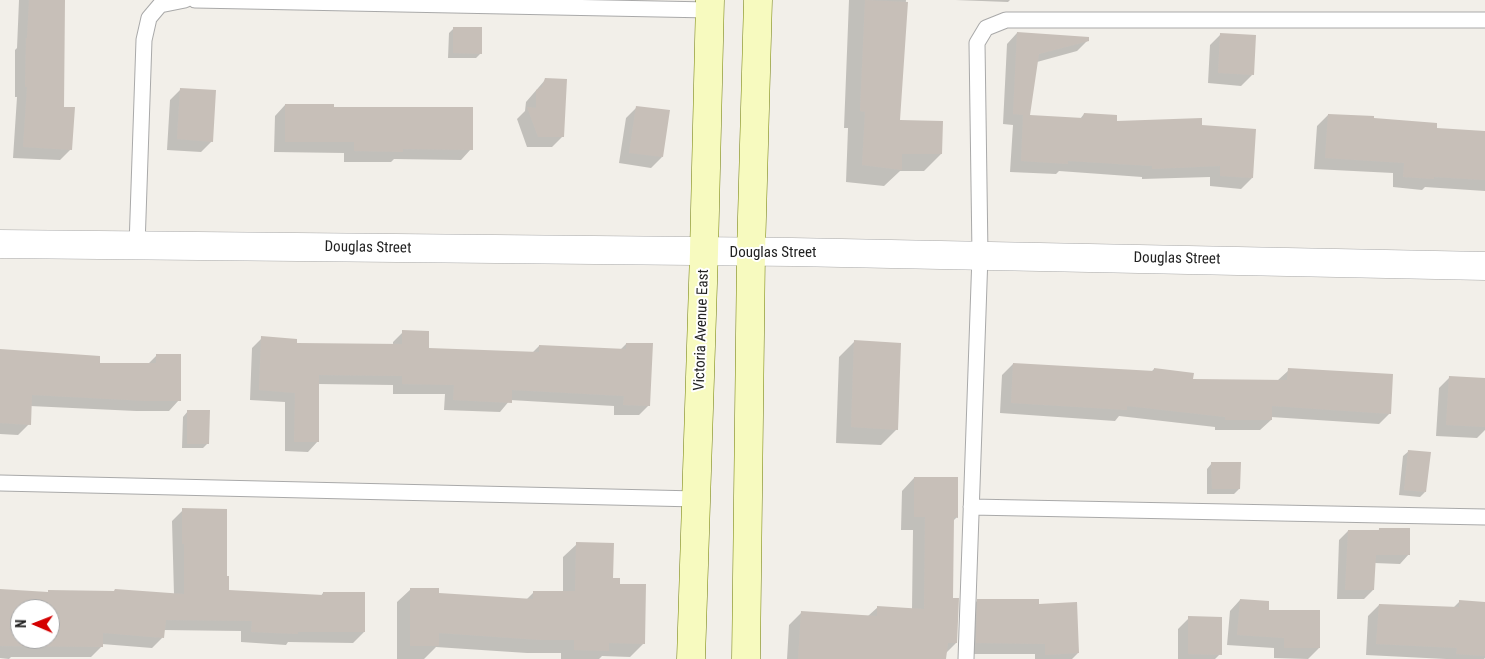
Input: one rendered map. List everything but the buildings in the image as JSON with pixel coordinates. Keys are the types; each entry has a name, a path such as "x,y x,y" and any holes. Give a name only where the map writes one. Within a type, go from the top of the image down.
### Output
{"main road":[{"path":"746,659 751,253 758,0"},
{"name":"Victoria Avenue East","path":"691,659 710,5"}],"street":[{"name":"Douglas Street","path":"0,244 980,255 1485,266"}],"lane":[{"path":"137,246 148,18 160,5 185,0"},
{"path":"195,0 710,5"},
{"path":"966,659 980,255 978,43 986,28 1006,20 1485,20"},
{"path":"0,483 697,499"},
{"path":"971,507 1485,517"}]}
